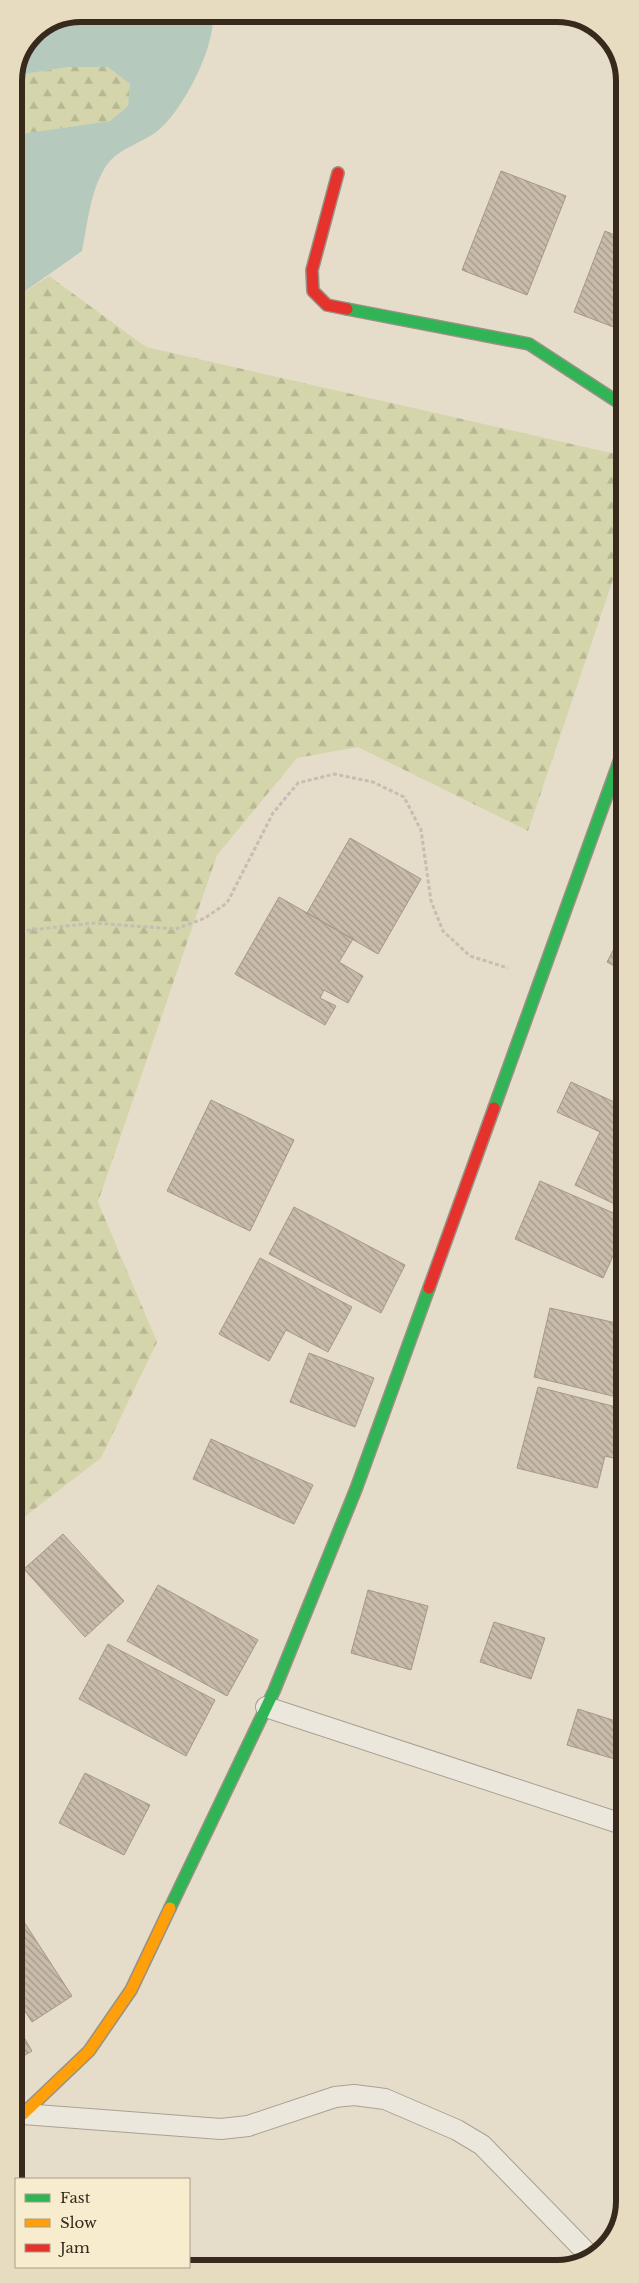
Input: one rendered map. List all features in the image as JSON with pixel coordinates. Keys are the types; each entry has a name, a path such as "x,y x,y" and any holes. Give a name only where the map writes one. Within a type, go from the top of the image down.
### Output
{"main road":[{"path":"338,173 312,270 313,291 327,304 449,330 529,344 616,401"},
{"path":"23,2112 89,2050 132,1990 274,1691 356,1489 616,770"}],"lane":[{"path":"266,1707 616,1822"},
{"path":"23,2116 221,2129 255,2124 335,2097 354,2095 385,2099 457,2130 482,2145 587,2253"}],"path":[{"path":"23,931 93,923 176,929 205,918 227,903 273,812 298,783 334,774 373,782 404,797 421,830 431,901 443,931 470,956 541,978"}],"green space":[{"path":"69,67 108,67 130,84 128,106 110,121 23,134 24,74"},
{"path":"49,276 146,347 616,454 616,571 528,831 358,747 297,758 217,855 98,1202 157,1342 101,1458 23,1518 23,293"}],"shaded area":[{"path":"212,23 209,42 197,74 171,117 156,132 118,154 106,166 93,196 82,251 23,293 23,134 110,121 128,106 130,84 108,67 69,67 24,74 27,59 40,40 59,27 70,24"}],"building":[{"path":"501,171 566,196 527,295 462,270"},
{"path":"605,231 616,236 616,328 574,312"},
{"path":"350,838 421,879 378,954 307,913"},
{"path":"279,897 353,939 339,962 363,976 348,1003 324,990 320,998 336,1006 325,1025 235,974"},
{"path":"616,945 616,967 607,962"},
{"path":"571,1082 616,1103 616,1205 575,1185 600,1132 557,1112"},
{"path":"211,1100 294,1140 250,1231 167,1191"},
{"path":"540,1181 616,1214 616,1250 603,1278 515,1239"},
{"path":"294,1207 405,1265 381,1313 269,1254"},
{"path":"260,1258 352,1307 328,1352 286,1330 269,1361 219,1334"},
{"path":"550,1308 616,1323 616,1397 534,1377"},
{"path":"309,1353 374,1378 355,1427 290,1402"},
{"path":"538,1387 616,1407 616,1459 605,1456 597,1488 517,1468"},
{"path":"211,1439 313,1485 294,1524 193,1479"},
{"path":"63,1534 124,1601 85,1637 24,1569"},
{"path":"158,1585 258,1640 227,1696 127,1641"},
{"path":"368,1590 428,1606 411,1670 351,1653"},
{"path":"494,1622 545,1638 531,1679 480,1662"},
{"path":"108,1644 215,1700 186,1756 79,1699"},
{"path":"578,1709 616,1721 616,1759 567,1745"},
{"path":"85,1773 150,1805 124,1855 59,1823"},
{"path":"23,1920 72,1996 32,2022 23,2008"},
{"path":"23,2036 32,2051 23,2056"}],"traffic: fast":[{"path":"347,309 529,344 616,401"},
{"path":"494,1108 616,770"},
{"path":"170,1908 274,1691 356,1489 429,1288"}],"traffic: slow":[{"path":"23,2114 89,2051 131,1990 170,1908"}],"traffic: jam":[{"path":"338,173 312,270 313,291 327,305 347,309"},
{"path":"429,1288 494,1108"}]}
